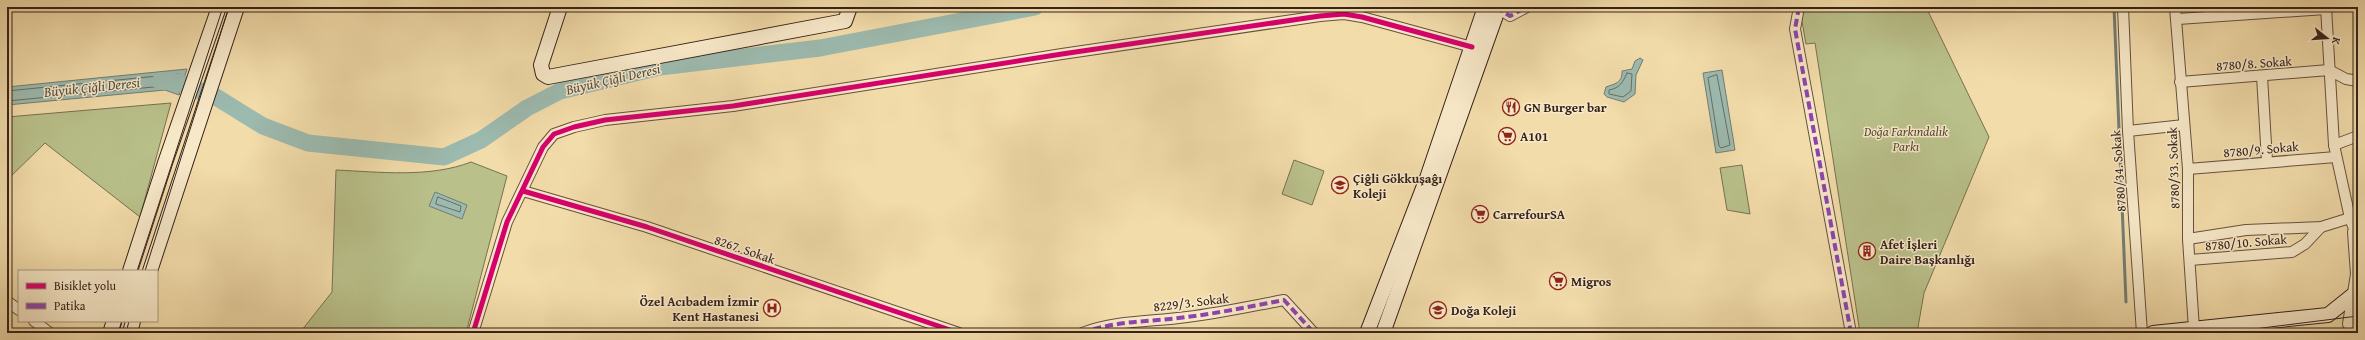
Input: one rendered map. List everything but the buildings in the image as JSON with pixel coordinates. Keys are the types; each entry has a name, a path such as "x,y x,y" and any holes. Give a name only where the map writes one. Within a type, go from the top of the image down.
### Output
{"street":[{"path":"130,270 196,70 219,7"},
{"path":"150,270 237,7"},
{"path":"560,7 541,65 543,74 548,77 845,22 850,7"},
{"path":"1495,8 1510,16 1527,7"},
{"path":"1799,7 1795,29 1851,333"},
{"name":"8780/34. Sokak","path":"2123,7 2128,132 2142,333"},
{"name":"8780/33. Sokak","path":"2176,7 2178,19 2180,82 2188,169 2188,239 2194,329"},
{"path":"1367,333 1427,178 1472,47 1495,8"},
{"path":"1383,333 1495,8"},
{"path":"2178,19 2326,8 2334,145 2353,230 2356,274 2355,293 2348,324 2358,333"},
{"path":"473,333 507,222 543,147 554,134 574,126 605,120 733,106 1062,54 1320,16 1344,14 1362,17 1472,47"},
{"path":"2329,70 2346,79 2358,80"},
{"name":"8780/8. Sokak","path":"2180,82 2329,70"},
{"path":"2262,76 2267,161"},
{"path":"2128,132 2184,125"},
{"path":"2334,145 2358,136"},
{"name":"8780/9. Sokak","path":"2188,169 2267,161 2336,157"},
{"name":"8267. Sokak","path":"523,191 647,227 959,333"},
{"name":"8780/10. Sokak","path":"2188,239 2246,230 2321,227 2350,218"},
{"name":"8780/10. Sokak","path":"2190,260 2292,252 2305,244 2321,227"},
{"path":"2353,230 2358,240"},
{"path":"2153,333 2328,315 2355,293"},
{"name":"8229/3. Sokak","path":"1082,333 1101,326 1131,321 1186,317 1284,300 1314,333"},
{"path":"7,301 18,309"},
{"path":"35,322 50,333"},
{"path":"110,333 114,322"},
{"path":"130,333 133,322"}],"green space":[{"name":"Doğa Farkındalık Parkı","path":"1808,7 1926,7 1989,137 1924,293 1917,333 1860,333 1815,43 1806,44 1801,16"},
{"path":"171,103 140,217 45,143 7,180 7,117"},
{"path":"1294,160 1324,171 1312,205 1282,194"},
{"path":"471,162 507,176 466,333 306,333 302,330 332,292 336,170 387,173 422,172 455,167"},
{"path":"1742,165 1750,214 1727,210 1720,168"}],"water":[{"path":"1640,58 1643,60 1636,75 1635,94 1624,102 1607,97 1604,94 1606,87 1619,81 1622,71 1632,69 1635,61"},
{"path":"187,69 179,95 165,90 7,105 7,87"},
{"path":"1722,70 1735,150 1716,153 1703,73"},
{"path":"435,192 467,205 462,219 429,206"}],"waterway":[{"name":"Büyük Çiğli Deresi","path":"160,81 177,82 216,97 263,126 308,143 444,157 481,140 527,108 560,91 660,67 820,48 1035,7"},
{"path":"2114,7 2126,302"}],"tram line":[{"path":"137,270 223,7"},
{"path":"145,270 229,7"},
{"path":"2222,333 2358,316"},
{"path":"119,333 122,322"},
{"path":"126,333 129,322"}],"marked path":[{"path":"1496,7 1510,16 1527,7"},
{"path":"1799,7 1795,29 1851,333"},
{"path":"1082,333 1108,326 1134,322 1174,319 1284,300 1314,333"}],"cycle path":[{"path":"473,333 507,222 543,147 554,134 574,127 605,120 733,106 1062,54 1320,16 1344,14 1362,17 1472,47"},
{"path":"523,191 647,227 959,333"}],"place":[{"name":"GN Burger bar","path":"1511,107"},
{"name":"A101","path":"1507,136"},
{"name":"Çiĝli Gökkuşaĝı Koleji","path":"1340,185"},
{"name":"CarrefourSA","path":"1480,214"},
{"name":"Afet İşleri Daire Başkanlığı","path":"1867,251"},
{"name":"Migros","path":"1558,281"},
{"name":"Özel Acıbadem İzmir Kent Hastanesi","path":"772,308"},
{"name":"Doğa Koleji","path":"1438,310"}]}
